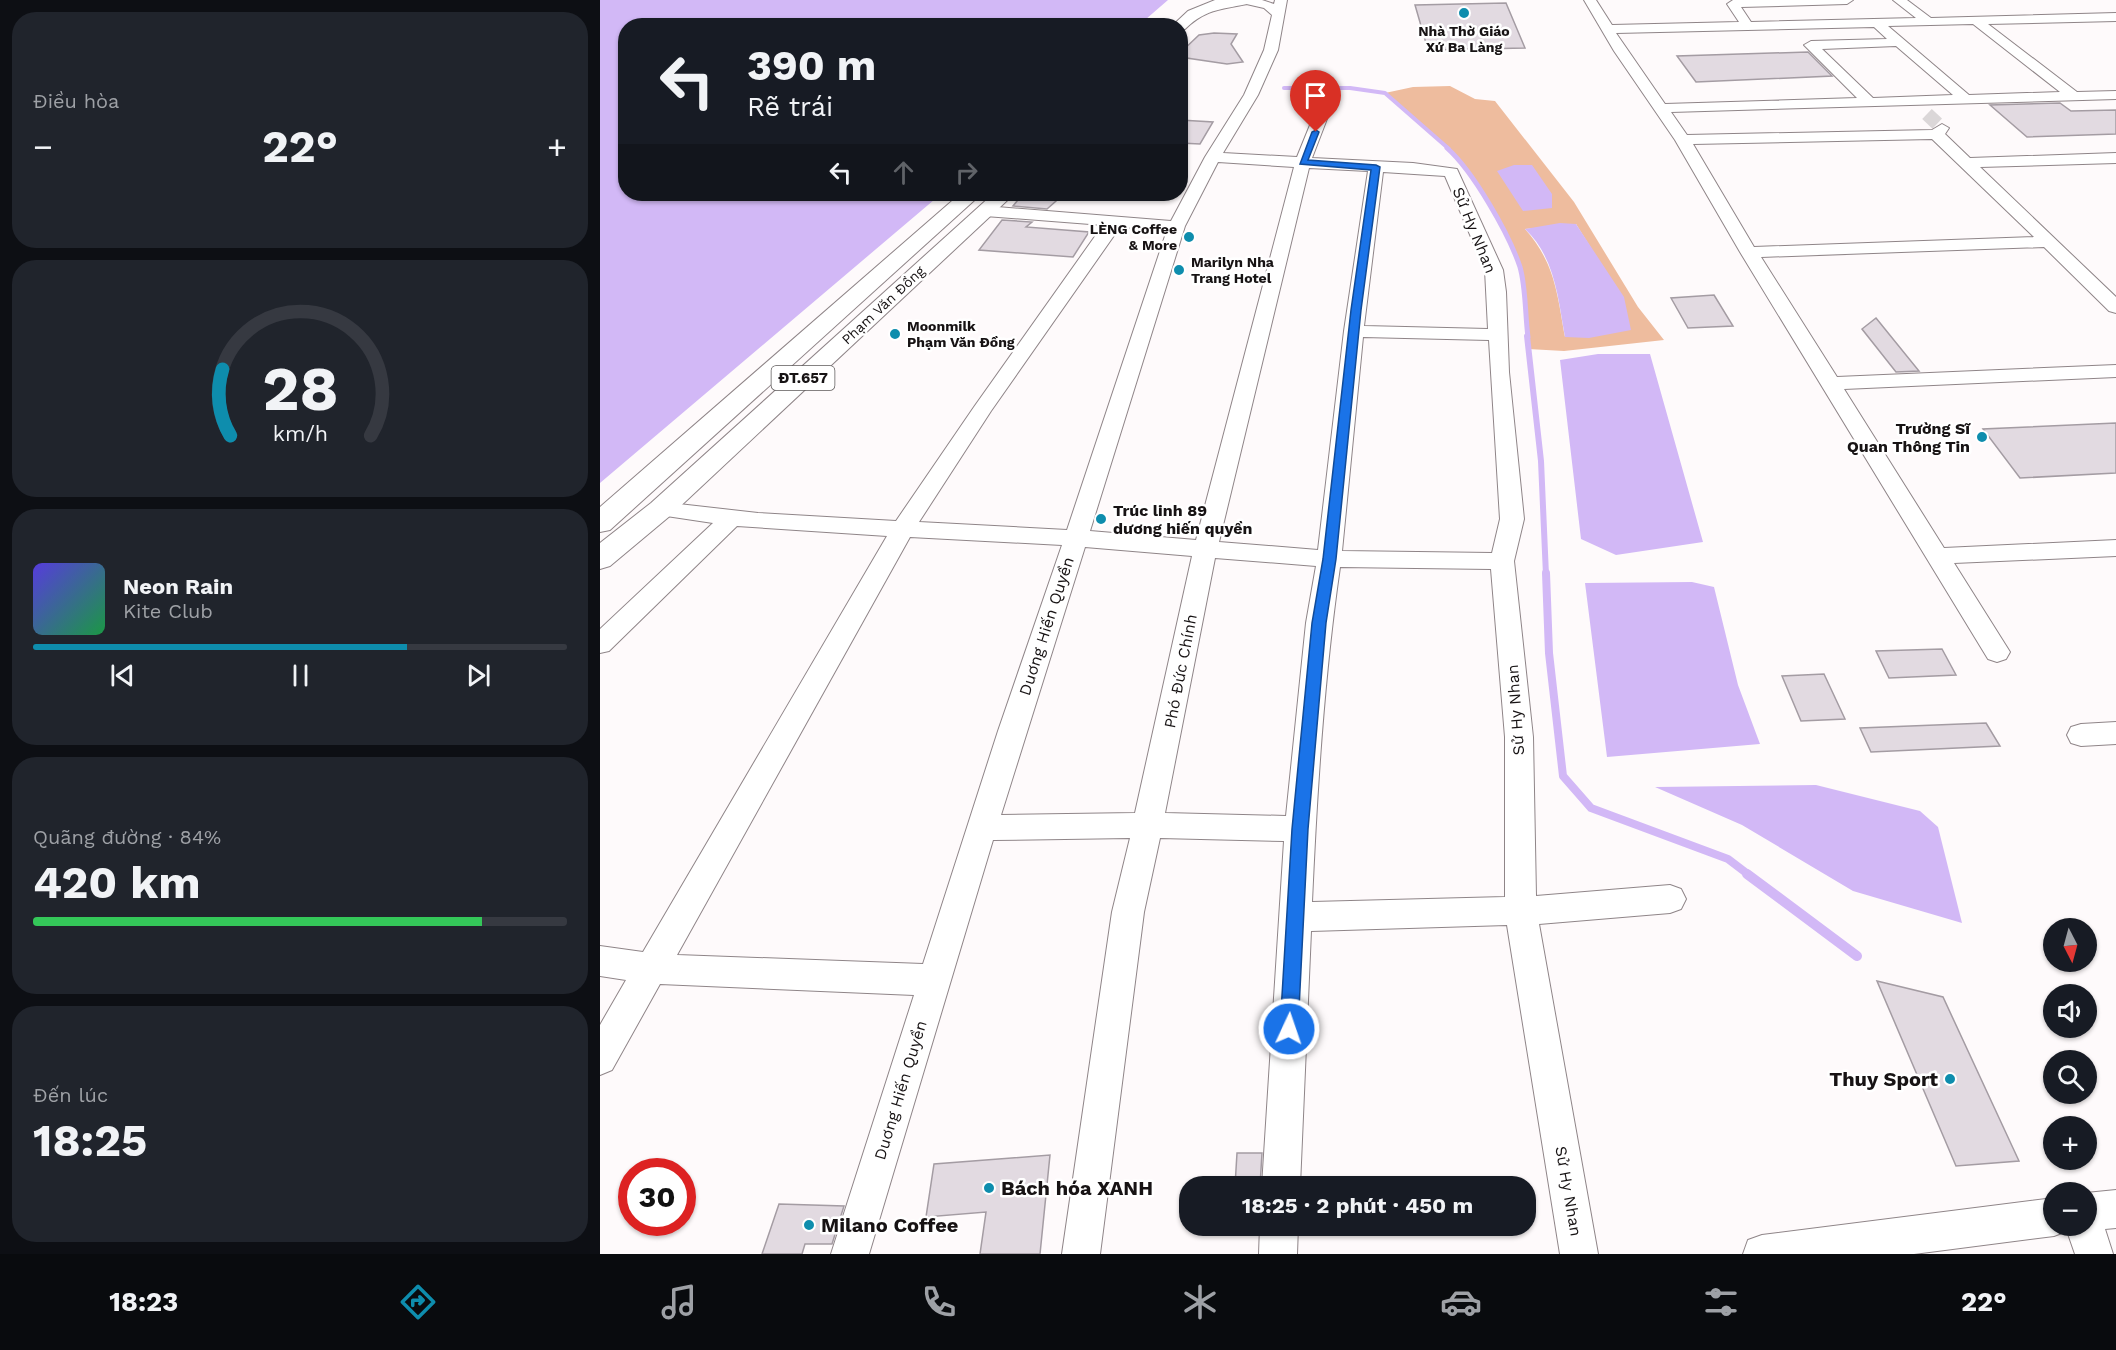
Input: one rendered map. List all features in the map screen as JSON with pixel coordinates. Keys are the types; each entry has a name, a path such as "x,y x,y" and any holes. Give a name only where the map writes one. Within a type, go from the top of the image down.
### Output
{"main road":[{"path":"1170,18 1190,0"},
{"path":"1186,18 1209,5 1246,0"},
{"name":"Phạm Văn Đồng","path":"600,524 979,202"},
{"name":"Phạm Văn Đồng","path":"600,559 661,509 979,202"},
{"path":"628,501 661,509"}],"street":[{"name":"Duơng Hiến Quyền","path":"850,1254 981,828 1177,226 1213,157 1239,117 1271,50 1280,7 1246,0"},
{"path":"1590,0 1683,140 1749,252 1997,652"},
{"path":"1748,26 1733,4 1847,0"},
{"path":"1904,2 1928,21"},
{"path":"1609,29 2116,17"},
{"path":"1975,20 2074,96"},
{"path":"1877,23 1964,98"},
{"path":"1870,103 1811,45 1899,42"},
{"path":"1660,108 2116,95"},
{"name":"Phó Đức Chính","path":"1081,1254 1128,912 1205,550 1303,162 1328,98"},
{"path":"1914,101 1927,114"},
{"path":"1683,140 1939,131 1967,164 2112,298"},
{"path":"1213,157 1376,167 1354,331 1329,559 1319,623 1300,829 1282,1176"},
{"path":"1967,164 2116,158"},
{"name":"Sử Hy Nhan","path":"1376,167 1451,172 1494,270 1499,335 1499,372 1512,519 1502,561 1518,737 1521,911 1580,1254"},
{"path":"979,202 1114,221 1177,226"},
{"path":"600,1058 653,969 902,530 981,411 1114,221"},
{"path":"1749,252 2049,242"},
{"path":"1354,331 1499,335"},
{"path":"1831,382 2116,371"},
{"path":"661,509 732,518 902,530 1075,538 1329,559 1502,561"},
{"path":"600,644 732,518"},
{"path":"1937,556 2116,548"},
{"path":"2081,735 2116,733"},
{"path":"981,828 1148,825 1300,829"},
{"path":"1295,917 1521,911 1670,899"},
{"path":"600,961 653,969 934,980"},
{"path":"2097,1211 2116,1209"},
{"path":"1762,1254 2043,1218"},
{"path":"1278,1254 1279,1236"},
{"path":"2088,1236 2094,1254"}],"shaded area":[{"path":"600,0 1168,0 1147,18 618,18 618,201 933,201 600,483"},
{"path":"1450,86 1475,99 1495,101 1574,202 1638,307 1664,340 1564,351 1528,349 1520,268 1500,224 1461,160 1385,93 1413,87","holes":["1576,224 1599,261 1565,337 1557,292 1549,267 1543,254 1525,229"]},
{"path":"1514,165 1532,165 1552,194 1552,208 1523,211 1497,171"},
{"path":"1560,223 1576,224 1624,297 1631,330 1589,338 1565,337 1554,279 1549,265 1535,240 1525,229"},
{"path":"1598,354 1650,354 1703,542 1616,555 1581,539 1560,360"},
{"path":"1692,582 1714,587 1738,685 1760,744 1607,757 1585,583"},
{"path":"1816,785 1920,811 1938,827 1962,923 1853,891 1742,825 1655,787"}],"building":[{"path":"1506,3 1525,48 1428,50 1415,5"},
{"path":"1237,34 1231,44 1243,62 1227,64 1188,58 1188,45 1199,35"},
{"path":"1808,52 1832,76 1696,82 1677,56"},
{"path":"2060,103 2071,111 2116,110 2116,134 2027,137 1990,105"},
{"path":"1188,120 1213,122 1200,144 1188,143"},
{"path":"1017,201 1056,201 1047,209 1013,206"},
{"path":"1002,220 1032,222 1026,227 1089,232 1073,257 979,250"},
{"path":"1714,295 1733,326 1688,328 1671,298"},
{"path":"1876,318 1919,371 1896,372 1862,329"},
{"path":"2116,423 2116,473 2020,478 1983,429"},
{"path":"1942,649 1956,675 1889,678 1876,651"},
{"path":"1824,674 1845,719 1801,721 1782,676"},
{"path":"1986,723 2000,746 1871,752 1860,728"},
{"name":"Thuy Sport","path":"1877,981 1943,997 2019,1161 1956,1166"},
{"path":"1237,1153 1262,1153 1261,1176 1236,1176"},
{"name":"Bách hóa XANH","path":"1050,1155 1040,1254 980,1254 986,1212 926,1217 934,1164"},
{"name":"Milano Coffee","path":"779,1204 844,1206 832,1244 805,1244 802,1254 762,1254"}],"waterway":[{"path":"1284,88 1350,88 1385,93 1449,149"},
{"path":"1447,148 1479,187 1515,253 1523,284 1528,337"},
{"path":"1527,336 1541,461 1546,575"},
{"path":"1546,573 1549,653 1563,776 1591,808 1728,859 1749,875"},
{"path":"1747,874 1857,956"}],"tunnel":[{"path":"1927,114 1942,128"}],"place":[{"name":"Nhà Thờ Giáo Xứ Ba Làng","path":"1464,13"},
{"name":"LÈNG Coffee & More","path":"1189,237"},
{"name":"Marilyn Nha Trang Hotel","path":"1179,270"},
{"name":"Moonmilk Phạm Văn Đồng","path":"895,334"},
{"name":"Trường Sĩ Quan Thông Tin","path":"1982,437"},
{"name":"Trúc linh 89 dương hiến quyền","path":"1101,519"},
{"name":"Thuy Sport","path":"1950,1079"},
{"name":"Bách hóa XANH","path":"989,1188"},
{"name":"Milano Coffee","path":"809,1225"}],"route":[{"path":"1289,1029 1300,829 1319,623 1329,559 1356,310 1376,167 1303,162 1316,132"}]}
